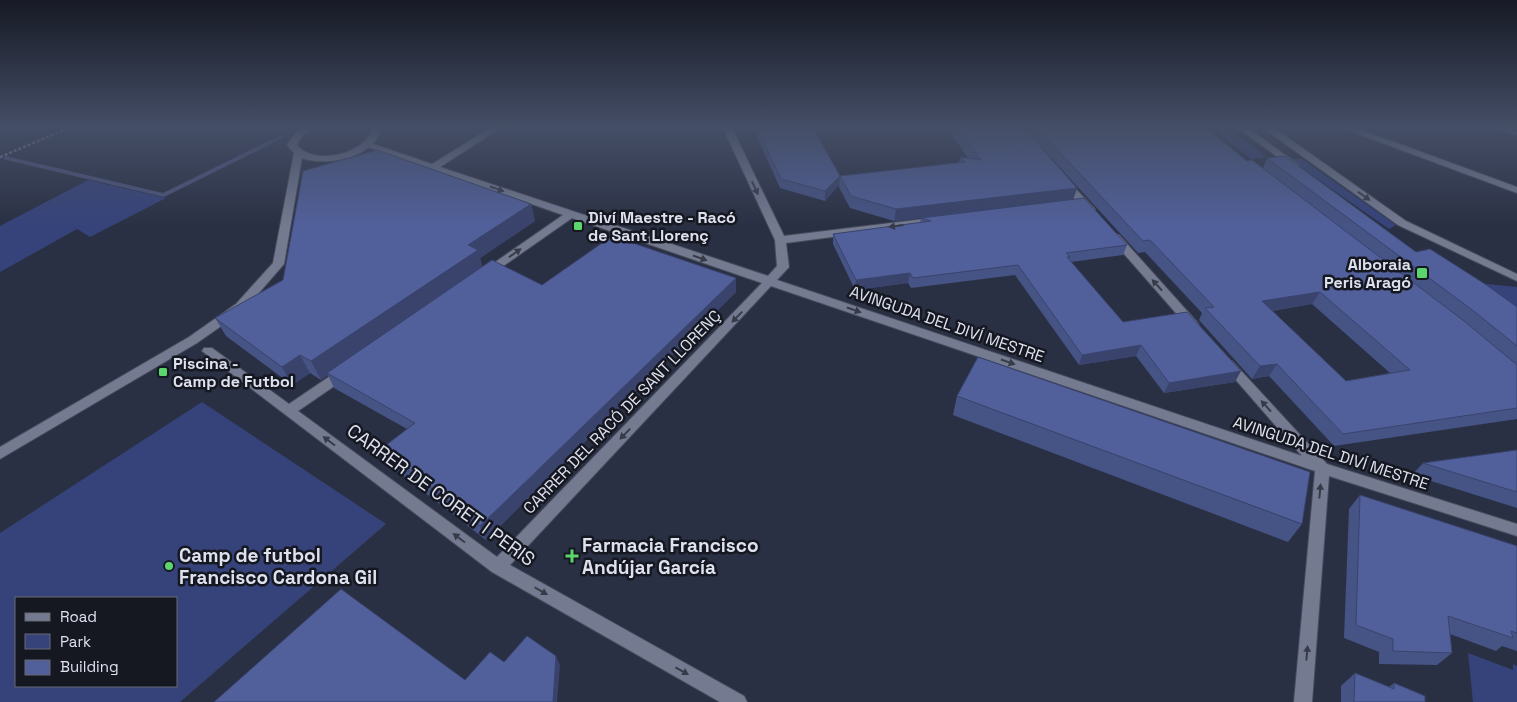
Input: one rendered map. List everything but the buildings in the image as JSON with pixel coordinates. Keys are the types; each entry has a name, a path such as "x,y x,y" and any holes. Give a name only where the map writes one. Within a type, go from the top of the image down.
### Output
{"street":[{"path":"0,454 193,340 240,306 278,264 303,171 300,161"},
{"path":"303,171 320,161"},
{"name":"AVINGUDA DEL DIVÍ MESTRE","path":"415,161 1322,468 1517,530"},
{"path":"434,167 444,161"},
{"name":"CARRER DEL RACÓ DE SANT LLORENÇ","path":"498,567 783,267 780,240 743,161"},
{"path":"1288,161 1306,174"},
{"path":"1314,161 1402,223 1517,278"},
{"path":"1436,161 1517,190"},
{"path":"1053,169 1079,204 1100,222 1203,336"},
{"path":"477,280 571,214"},
{"path":"780,240 946,220"},
{"name":"CARRER DE CORET I PERIS","path":"208,351 498,567 738,702"},
{"path":"1223,358 1322,468 1303,702"},
{"path":"289,411 354,365"}],"green space":[{"path":"1291,161 1305,161 1396,225 1389,229"},
{"path":"88,180 166,198 90,237 77,229 0,272 0,226"},
{"path":"1487,284 1517,287 1517,311 1476,290"},
{"name":"Camp de futbol Francisco Cardona Gil","path":"202,402 386,524 180,702 0,702 0,533"},
{"path":"1468,653 1513,670 1513,664 1517,666 1517,702 1473,702"}],"waterway":[{"path":"18,161 164,195 233,161"}],"place":[{"name":"Diví Maestre - Racó de Sant Llorenç","path":"578,226"},
{"name":"Alboraia Peris Aragó","path":"1422,273"},
{"name":"Piscina - Camp de Futbol","path":"163,372"},
{"name":"Farmacia Francisco Andújar García","path":"572,556"},
{"name":"Camp de futbol Francisco Cardona Gil","path":"169,566"}]}
